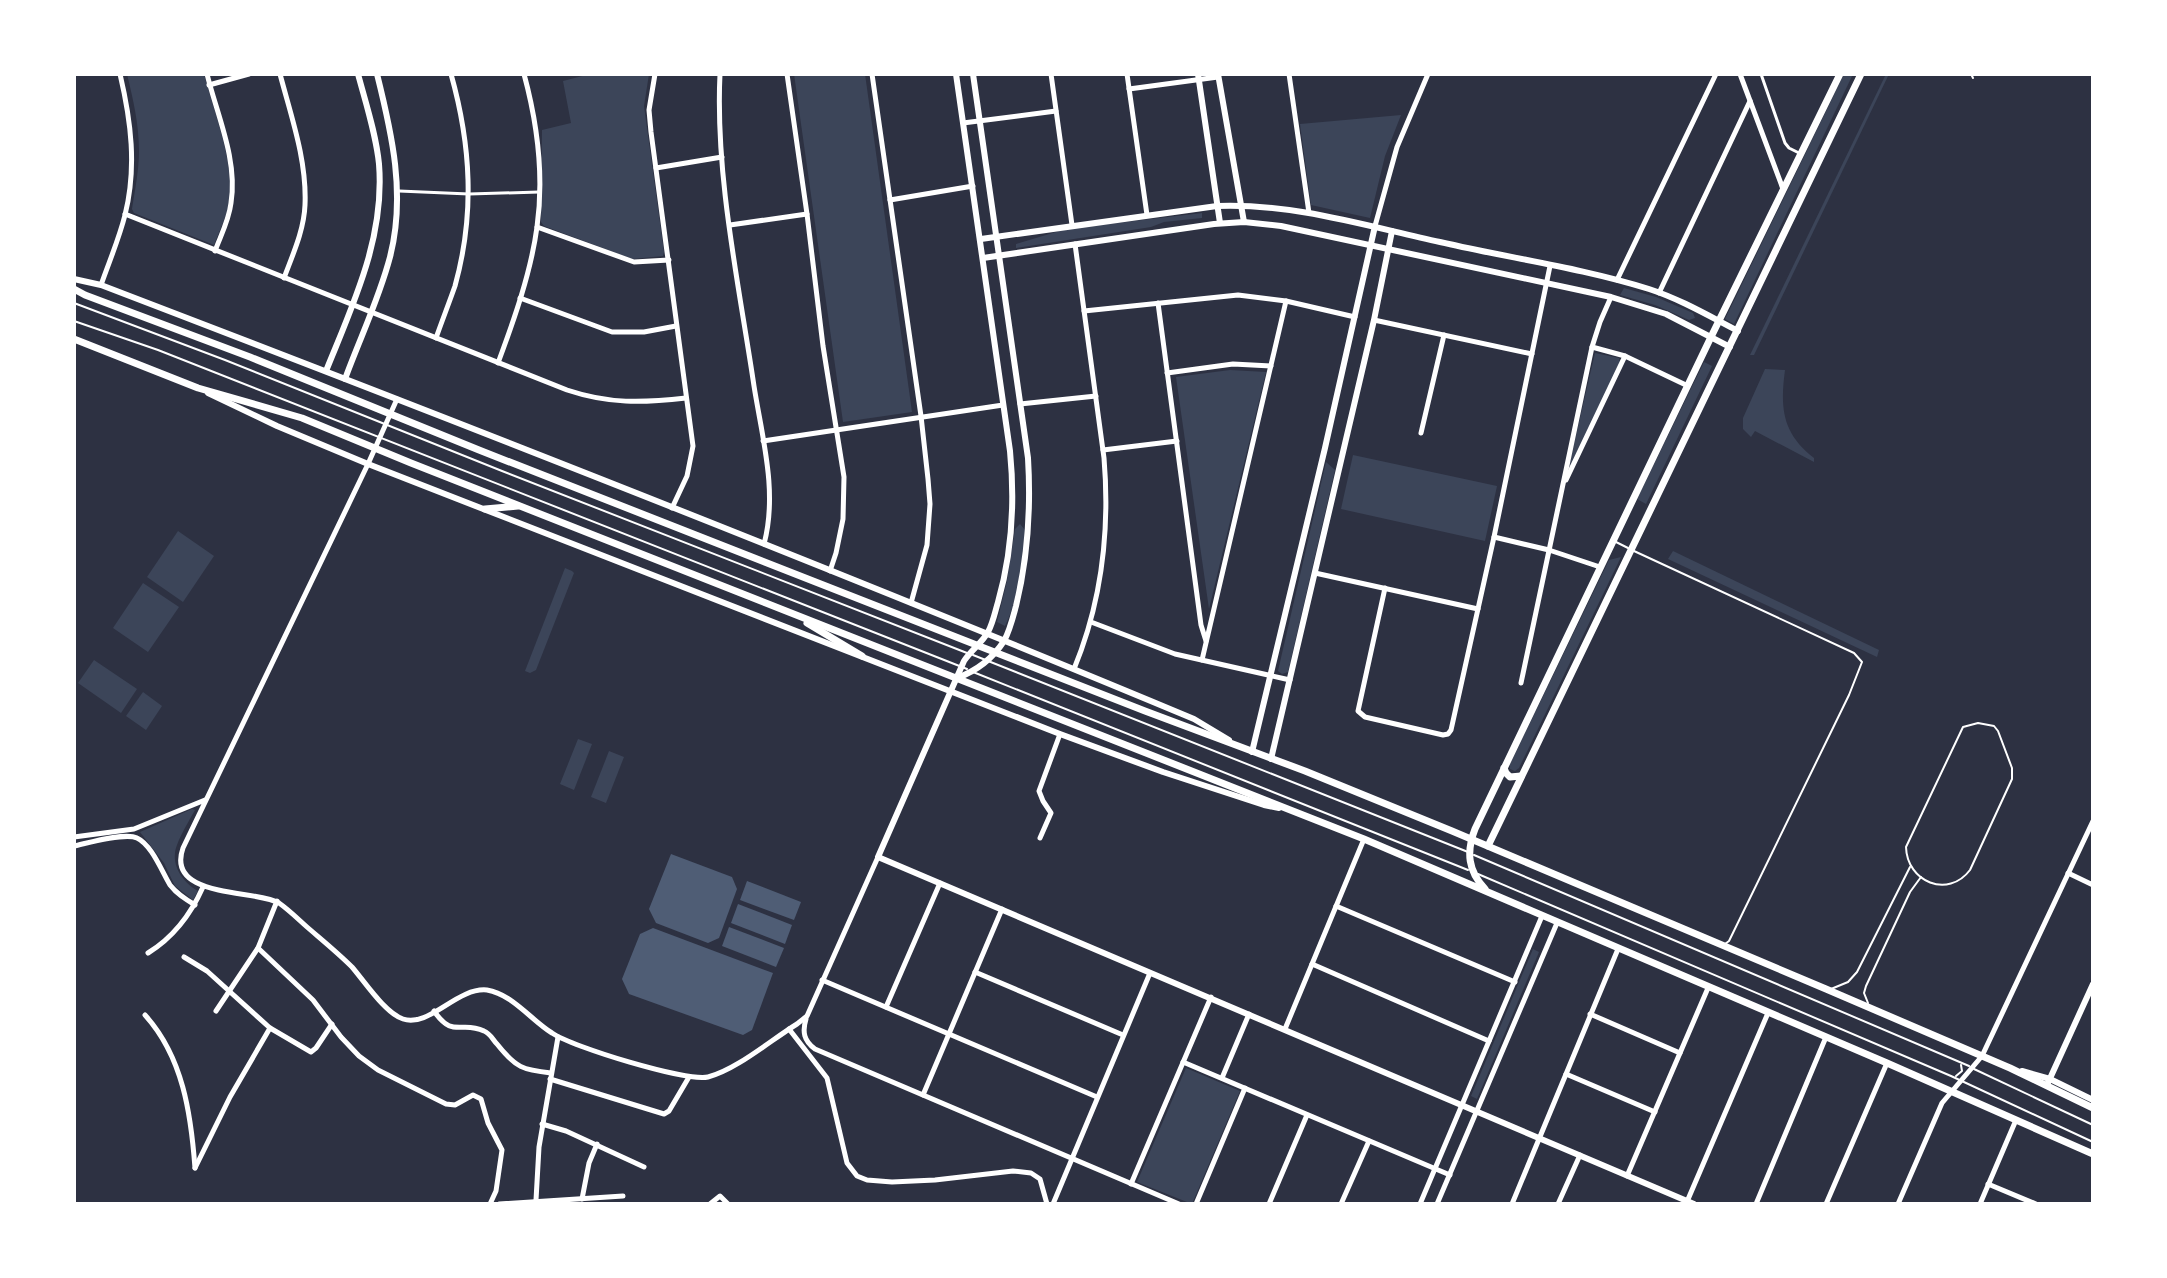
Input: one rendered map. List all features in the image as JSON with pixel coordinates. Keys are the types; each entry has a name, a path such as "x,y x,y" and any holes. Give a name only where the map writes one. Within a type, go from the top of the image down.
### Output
{"main road":[{"path":"1489,893 1473,871 1469,853 1471,839 1840,74"},
{"path":"1488,846 1861,74"},
{"path":"74,289 1471,839 2048,1082 2093,1108"},
{"path":"74,339 198,388 302,418 1364,839 2093,1154"},
{"path":"485,509 521,506"},
{"path":"788,612 862,656"},
{"path":"1504,768 1510,777 1521,776"}],"street":[{"path":"101,285 125,214 132,177 132,143 120,74"},
{"path":"207,74 229,157 232,181 228,219 215,251"},
{"path":"209,85 249,74"},
{"path":"280,74 301,158 305,206 300,236 284,278"},
{"path":"326,371 374,242 379,192 378,163 358,74"},
{"path":"345,379 390,258 398,209 395,155 377,74"},
{"path":"436,338 455,285 469,194 468,153 451,74"},
{"path":"498,363 520,298 537,227 538,147 524,74"},
{"path":"655,74 649,110 693,446 687,476 672,508"},
{"path":"720,74 722,157 730,225 770,493 769,523 764,544"},
{"path":"787,74 845,494 841,532 830,571"},
{"path":"872,74 921,416 930,504 927,545 911,603"},
{"path":"956,74 1013,476 1013,514 1004,579 987,633 968,653 961,667 822,980 807,1016 804,1035 815,1049 1179,1204"},
{"path":"957,678 973,672 1004,640 1020,587 1029,514 1028,458 973,74"},
{"path":"1051,74 1072,225"},
{"path":"1127,74 1147,215"},
{"path":"1289,74 1309,213"},
{"path":"1252,752 1370,245 1397,147 1428,74"},
{"path":"1617,280 1716,74"},
{"path":"1740,74 1783,190"},
{"path":"1761,74 1786,144 1801,154"},
{"path":"1129,89 1218,76 1244,222"},
{"path":"1199,77 1220,223"},
{"path":"1659,293 1750,101"},
{"path":"963,123 1056,111"},
{"path":"656,168 722,157"},
{"path":"890,200 973,186"},
{"path":"398,191 469,194 539,192"},
{"path":"981,239 1217,206 1265,206 1375,226 1617,280 1659,293 1738,331"},
{"path":"125,214 567,390 601,400 647,402 686,398"},
{"path":"730,225 807,214"},
{"path":"983,258 1220,223 1281,226 1611,297 1666,314 1730,347"},
{"path":"537,227 634,262 669,260"},
{"path":"1271,759 1392,231"},
{"path":"1440,260 1443,243"},
{"path":"1074,669 1091,622 1100,577 1107,493 1075,244"},
{"path":"1465,265 1469,249"},
{"path":"1492,271 1495,254"},
{"path":"1385,588 1358,707 1360,714 1448,734 1494,537 1550,266"},
{"path":"74,279 101,285 326,371 987,633 1194,719 1241,748"},
{"path":"1084,311 1238,295 1286,301 1355,317"},
{"path":"1521,683 1592,347 1611,297"},
{"path":"520,298 612,332 644,332 677,326"},
{"path":"1202,660 1286,301"},
{"path":"1158,303 1201,625 1206,641"},
{"path":"1374,320 1532,354"},
{"path":"1421,433 1444,335"},
{"path":"1592,347 1625,356 1688,386"},
{"path":"1563,484 1625,356"},
{"path":"1167,373 1233,364 1271,366"},
{"path":"198,388 277,426 368,464 951,692 1163,772 1264,805 1294,811"},
{"path":"1020,404 1096,396"},
{"path":"397,399 180,856 186,872 203,887 277,901 342,957 397,1016 407,1020 423,1018 465,994 485,990 511,1001 558,1037 599,1053 689,1077 708,1077 723,1072 807,1016"},
{"path":"763,441 1003,405"},
{"path":"1103,450 1177,441"},
{"path":"1324,452 1342,455"},
{"path":"1013,514 1029,514"},
{"path":"1494,537 1549,550 1600,567"},
{"path":"1315,573 1478,609"},
{"path":"1091,622 1166,651 1290,680"},
{"path":"1040,838 1051,813 1040,788 1060,734"},
{"path":"74,837 134,829 206,800"},
{"path":"1898,1204 1942,1103 1982,1056 2093,821"},
{"path":"74,846 125,836 137,838 161,866 178,895 195,905"},
{"path":"1285,1029 1364,839"},
{"path":"878,857 1689,1203 1768,1013"},
{"path":"2068,873 2093,885"},
{"path":"886,1007 940,883"},
{"path":"148,953 192,911 203,887"},
{"path":"216,1011 258,948 277,901"},
{"path":"1336,906 1515,982"},
{"path":"923,1095 1002,908"},
{"path":"1420,1204 1542,916"},
{"path":"1437,1204 1557,923"},
{"path":"258,948 313,1000 359,1056 378,1070 446,1104 460,1104 470,1096 481,1099 488,1123 502,1150 495,1195 490,1204"},
{"path":"1515,1203 1539,1137 1618,949"},
{"path":"184,957 198,964 270,1028 311,1052 332,1024"},
{"path":"1312,964 1489,1041"},
{"path":"1050,1204 1150,971"},
{"path":"975,972 1123,1035"},
{"path":"822,980 1097,1097"},
{"path":"2093,984 2048,1082 2093,1100"},
{"path":"1627,1176 1708,988"},
{"path":"1131,1184 1211,997"},
{"path":"434,1011 442,1024 448,1027 487,1032 522,1068 666,1114 689,1077"},
{"path":"1222,1078 1249,1014"},
{"path":"1590,1014 1680,1053"},
{"path":"145,1015 181,1076 192,1131 195,1168 230,1097 270,1028"},
{"path":"789,1029 827,1078 847,1163 857,1176 892,1182 1001,1171 1027,1172 1040,1179 1050,1204"},
{"path":"536,1200 542,1124 558,1037"},
{"path":"1756,1204 1826,1037"},
{"path":"1183,1062 1450,1175"},
{"path":"1826,1204 1887,1063"},
{"path":"1566,1074 1655,1112"},
{"path":"1196,1204 1245,1088"},
{"path":"1269,1204 1307,1115"},
{"path":"1980,1204 2016,1120"},
{"path":"542,1124 597,1144 644,1167"},
{"path":"1341,1204 1369,1141"},
{"path":"582,1199 589,1163 597,1144"},
{"path":"1558,1204 1580,1155"},
{"path":"1988,1184 2036,1204"},
{"path":"499,1204 623,1196"},
{"path":"710,1204 718,1196 726,1201"}],"lane":[{"path":"74,303 212,354 1469,853 1972,1068 2093,1125"},
{"path":"74,321 158,350 1473,871 1951,1076 2093,1142"},
{"path":"1613,541 1854,653 1862,662 1849,695 1729,941 1720,945"},
{"path":"1978,723 1994,726 2012,768 2012,779 1971,867 1959,881 1945,886 1921,877 1911,866 1906,847 1963,727 1978,723"},
{"path":"1826,989 1846,983 1857,972 1911,866"},
{"path":"1875,1010 1866,999 1865,988 1910,892 1921,877"},
{"path":"1951,1076 1957,1076 1962,1071 1958,1062"}],"shaded area":[{"path":"127,74 204,74 226,151 230,182 228,209 214,245 134,213 139,141"},
{"path":"590,74 649,74 644,106 663,256 632,259 544,226 541,222 542,130 571,123 563,81"},
{"path":"794,74 865,74 912,412 843,422"},
{"path":"1844,74 1853,74 1734,324 1725,319"},
{"path":"1886,74 1889,74 1754,355 1750,355"},
{"path":"1401,115 1385,156 1370,218 1311,205 1300,124"},
{"path":"1202,213 1202,218 1016,248 1016,244 1066,229"},
{"path":"1624,288 1656,297 1693,313 1695,318 1689,320 1655,305 1620,295"},
{"path":"1595,353 1619,358 1620,362 1568,470"},
{"path":"1704,362 1712,366 1646,504 1637,499"},
{"path":"1765,369 1785,370 1783,396 1789,429 1803,449 1814,458 1814,462 1755,431 1751,437 1743,429 1743,418"},
{"path":"1230,370 1266,372 1209,609 1176,377"},
{"path":"1353,455 1497,486 1485,541 1341,509"},
{"path":"1326,462 1335,470 1288,672 1282,674 1278,671"},
{"path":"1020,524 1025,530 1021,567 1005,626 997,622 1015,529"},
{"path":"178,531 214,556 183,602 147,577"},
{"path":"1673,551 1879,650 1877,657 1668,559"},
{"path":"1621,557 1519,768 1515,771 1510,769 1609,560"},
{"path":"565,568 574,573 536,670 530,673 525,671"},
{"path":"143,583 179,607 148,652 113,628"},
{"path":"94,660 137,689 121,713 78,683"},
{"path":"143,692 162,706 146,730 126,716"},
{"path":"578,739 592,744 574,790 560,784"},
{"path":"609,751 624,757 606,803 591,797"},
{"path":"195,810 178,843 175,859 181,875 198,891 193,900 175,886 164,863 140,832"},
{"path":"671,854 732,877 737,889 719,938 708,943 656,923 649,909"},
{"path":"747,881 801,902 794,920 740,900"},
{"path":"738,904 792,925 785,944 731,923"},
{"path":"729,927 784,948 776,967 722,946"},
{"path":"653,928 773,973 752,1030 743,1035 629,994 622,979 640,934"},
{"path":"1533,949 1539,952 1477,1099 1471,1096"},
{"path":"1186,1068 1240,1091 1192,1204 1137,1182"}]}
